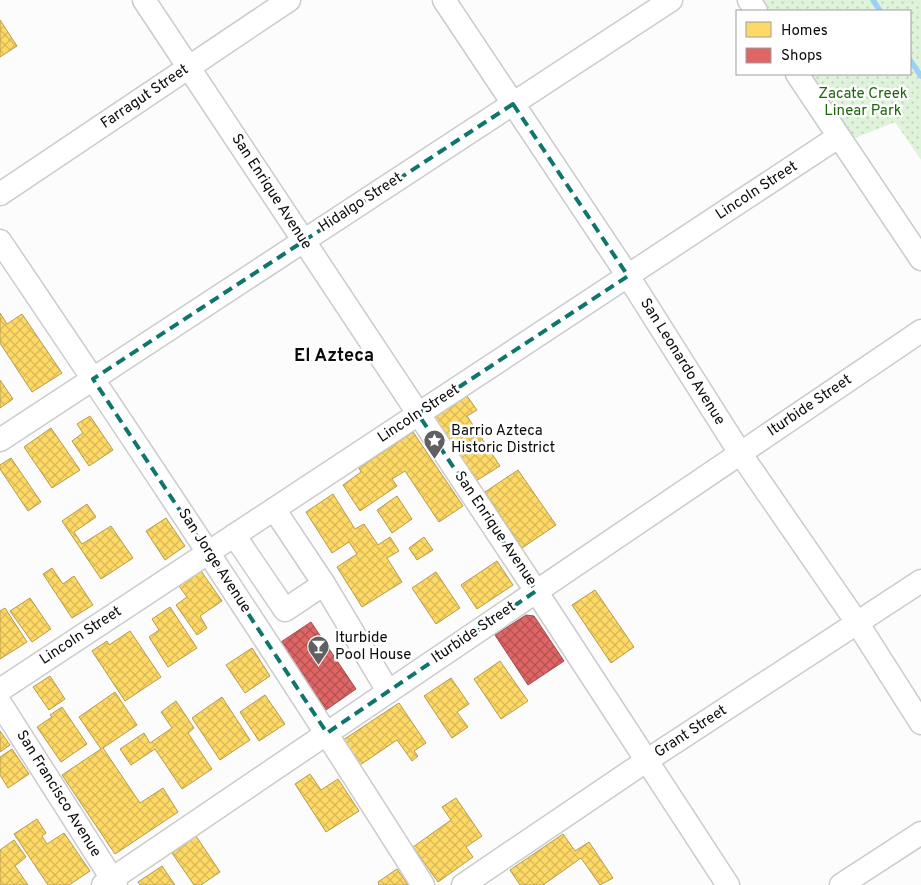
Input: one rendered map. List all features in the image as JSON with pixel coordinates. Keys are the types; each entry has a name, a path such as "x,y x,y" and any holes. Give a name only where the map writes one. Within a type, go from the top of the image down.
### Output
{"street":[{"name":"San Enrique Avenue","path":"144,0 536,591 728,885"},
{"name":"Farragut Street","path":"0,194 289,0"},
{"name":"San Leonardo Avenue","path":"444,0 628,276 740,453 858,624 921,723"},
{"name":"Hidalgo Street","path":"0,440 671,0"},
{"path":"798,75 921,259"},
{"name":"Lincoln Street","path":"0,690 838,137"},
{"name":"San Jorge Avenue","path":"0,241 327,733 424,885"},
{"name":"Iturbide Street","path":"110,883 388,691 921,331"},
{"path":"274,509 324,584 388,691"},
{"path":"234,536 285,610 324,584"},
{"name":"Grant Street","path":"462,885 646,761 921,581"},
{"name":"San Francisco Avenue","path":"0,703 110,883"},
{"path":"841,885 921,832"}],"highlighted area":[{"path":"513,104 628,276 418,414 536,591 327,733 93,379"}],"green space":[{"name":"Zacate Creek Linear Park","path":"758,0 921,0 921,160 895,122 850,140 808,75 911,75 911,10 765,10"}],"building: Homes":[{"path":"0,20 17,46 0,57"},
{"path":"0,313 7,324 22,314 62,373 32,392 0,343"},
{"path":"0,380 13,399 0,408"},
{"path":"467,396 477,410 467,416 500,466 476,481 434,418"},
{"path":"90,416 113,450 89,466 72,441 83,433 77,424"},
{"path":"51,428 80,470 52,488 24,447"},
{"path":"413,432 463,506 439,522 405,471 392,479 397,486 360,511 343,485 361,472 359,468"},
{"path":"11,458 41,502 28,511 0,469 0,465"},
{"path":"518,470 556,525 522,548 485,492"},
{"path":"333,494 355,529 364,524 378,545 390,537 399,551 387,558 402,582 362,607 337,567 357,554 349,542 332,553 306,512"},
{"path":"397,496 412,519 392,533 377,510"},
{"path":"87,504 96,517 74,532 82,544 111,526 133,558 101,579 62,521"},
{"path":"166,518 185,546 165,560 146,531"},
{"path":"424,537 433,550 417,560 409,548"},
{"path":"497,561 513,585 477,609 461,585"},
{"path":"52,568 63,584 74,576 93,605 72,618 43,574"},
{"path":"201,571 222,601 200,616 207,628 197,635 176,605 187,597 179,586"},
{"path":"436,572 460,608 436,624 412,588"},
{"path":"595,590 634,647 611,663 572,605"},
{"path":"30,598 51,629 32,642 10,611"},
{"path":"170,607 197,648 168,667 149,637 159,630 152,619"},
{"path":"5,608 27,642 0,659 0,611"},
{"path":"130,631 161,677 125,701 92,651 107,641 109,645"},
{"path":"252,648 270,676 245,693 226,665"},
{"path":"500,661 528,701 501,719 474,679"},
{"path":"50,676 65,699 49,710 33,687"},
{"path":"451,678 469,704 457,712 468,727 452,738 424,696"},
{"path":"115,692 137,725 103,748 140,803 163,788 178,812 115,854 62,775 101,749 79,717"},
{"path":"265,695 285,724 259,741 240,712"},
{"path":"222,697 250,740 220,760 192,718"},
{"path":"176,701 194,728 188,733 212,769 182,789 155,749 131,765 120,749 144,733 150,743 172,728 161,712"},
{"path":"399,703 426,743 414,751 418,756 412,761 397,740 360,765 343,740"},
{"path":"62,707 87,744 61,762 37,727 52,717 50,715"},
{"path":"0,731 10,745 0,752"},
{"path":"12,749 29,774 8,788 0,775 0,757"},
{"path":"310,774 321,790 338,779 359,811 326,832 295,784"},
{"path":"456,798 482,836 466,847 473,857 438,882 413,847 451,820 442,807"},
{"path":"37,819 46,833 42,836 47,844 64,833 90,871 69,885 48,885 14,834"},
{"path":"563,834 575,851 589,842 613,878 600,885 581,858 543,885 520,885 510,870"},
{"path":"196,836 220,872 201,885 194,885 172,853"},
{"path":"14,840 26,857 15,866 28,885 0,885 0,850"},
{"path":"162,866 175,885 140,885 138,882"},
{"path":"397,869 408,885 379,885 378,882"}],"building: Shops":[{"path":"526,615 534,616 564,661 528,685 495,635"},
{"name":"Iturbide Pool House","path":"311,622 356,689 326,710 281,642"}],"waterway":[{"path":"873,0 879,10"},
{"path":"911,61 921,76"}],"place":[{"name":"Barrio Azteca Historic District","path":"435,459"},
{"name":"Iturbide Pool House","path":"319,666"}],"district":[{"name":"El Azteca","path":"334,356"}]}
